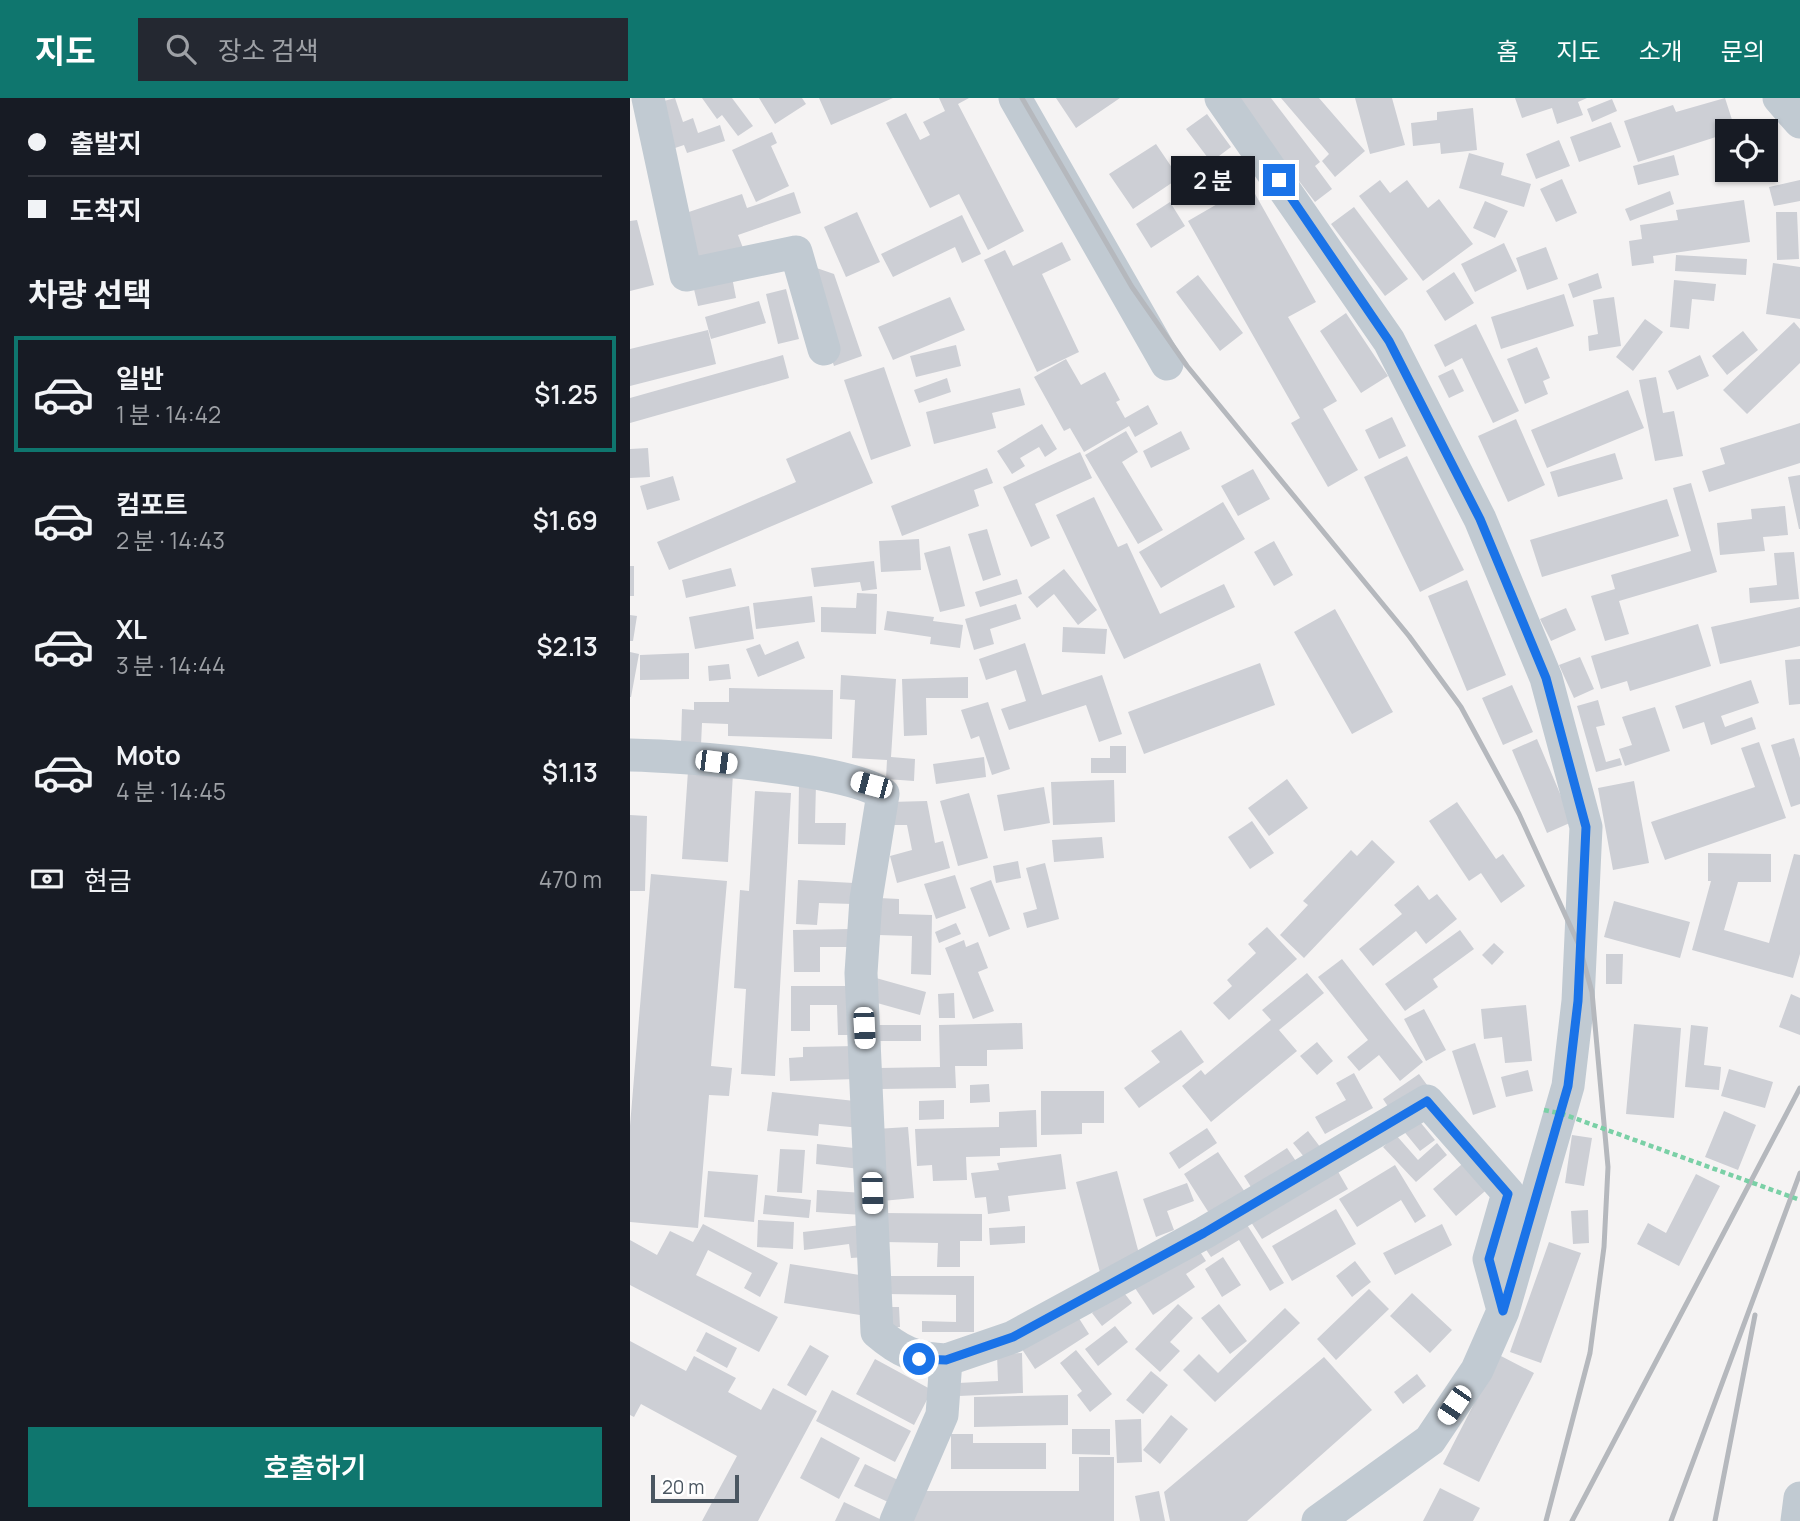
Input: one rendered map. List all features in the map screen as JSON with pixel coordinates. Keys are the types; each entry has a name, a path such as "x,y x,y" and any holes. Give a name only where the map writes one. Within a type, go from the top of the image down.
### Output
{"street":[{"path":"648,98 686,275 796,252 824,349"},
{"path":"1015,98 1167,364"},
{"path":"1222,98 1389,341 1480,519 1546,678 1586,827 1578,1001 1568,1086 1503,1311 1477,1370 1430,1440 1318,1521"},
{"path":"1779,98 1800,122"},
{"path":"630,755 666,756 841,777 871,785 883,794 866,899 861,974 877,1332 896,1349 919,1359 946,1360 1013,1337 1204,1233 1427,1101 1508,1194 1489,1259 1503,1311"},
{"path":"895,1521 942,1415 946,1360"},
{"path":"1797,1521 1800,1499"}],"path":[{"path":"1544,1110 1563,1114 1800,1200"}],"building":[{"path":"675,98 683,122 693,118 698,133 720,125 725,141 687,153 684,145 669,150 653,104"},
{"path":"702,98 732,98 753,126 738,136 722,115 717,119"},
{"path":"759,98 802,98 806,104 775,124"},
{"path":"819,98 893,98 831,125"},
{"path":"939,98 969,98 958,104 1024,231 988,250 959,194 930,208 886,123 906,113 920,140 930,135 923,122 945,111"},
{"path":"1056,98 1120,98 1076,128"},
{"path":"1236,98 1271,98 1320,162 1315,166 1332,189 1315,202"},
{"path":"1281,98 1319,98 1365,151 1335,177 1322,161 1329,154"},
{"path":"1355,98 1392,98 1405,145 1370,154"},
{"path":"1515,98 1587,98 1578,102 1583,115 1557,124 1552,108 1522,118"},
{"path":"1725,98 1732,119 1715,119 1715,137 1638,162 1624,121 1673,105 1676,112"},
{"path":"1612,99 1617,111 1592,122 1587,109"},
{"path":"1473,108 1477,150 1441,154 1440,143 1413,146 1411,123 1437,120 1437,112"},
{"path":"1207,114 1231,147 1211,162 1186,129"},
{"path":"1611,122 1621,147 1579,162 1570,137"},
{"path":"772,132 777,143 771,146 789,186 756,202 732,150"},
{"path":"1559,140 1570,166 1536,179 1526,154"},
{"path":"1156,144 1179,178 1133,209 1109,174"},
{"path":"1469,153 1504,163 1501,175 1531,184 1524,207 1459,188"},
{"path":"1674,155 1679,175 1638,185 1633,166"},
{"path":"1562,179 1577,213 1556,222 1540,189"},
{"path":"1380,180 1390,193 1407,180 1428,208 1439,199 1473,244 1423,281 1359,196"},
{"path":"1800,180 1800,201 1774,206 1769,187"},
{"path":"1250,185 1316,302 1288,317 1337,401 1323,409 1358,470 1328,487 1291,423 1300,418 1188,221"},
{"path":"1670,191 1674,204 1630,221 1625,209"},
{"path":"794,192 801,213 738,235 743,248 694,266 677,216 742,194 747,208"},
{"path":"1744,200 1750,242 1653,256 1654,263 1632,266 1629,241 1642,239 1640,225 1678,220 1676,210"},
{"path":"1485,201 1508,211 1495,238 1473,228"},
{"path":"1170,202 1185,226 1151,248 1136,224"},
{"path":"1354,207 1408,279 1385,296 1331,224"},
{"path":"857,212 880,262 846,277 824,227"},
{"path":"1776,212 1797,212 1799,259 1777,260"},
{"path":"962,215 981,254 962,263 955,247 893,277 881,254"},
{"path":"637,220 654,285 630,291 630,221"},
{"path":"1062,242 1071,260 1042,274 1079,352 1037,372 984,260 1005,250 1013,266"},
{"path":"1504,243 1517,271 1475,292 1461,264"},
{"path":"1546,247 1558,279 1527,290 1516,258"},
{"path":"1676,255 1747,259 1746,275 1675,271"},
{"path":"799,262 834,274 862,356 834,366"},
{"path":"1773,263 1800,267 1800,319 1766,314"},
{"path":"1454,272 1474,303 1445,321 1426,291"},
{"path":"1598,273 1602,288 1573,298 1568,284"},
{"path":"1198,275 1243,333 1220,351 1176,292"},
{"path":"732,277 736,298 698,306 693,285"},
{"path":"1674,280 1716,284 1714,301 1692,299 1689,329 1670,327"},
{"path":"786,289 799,339 778,344 766,294"},
{"path":"1564,294 1574,326 1501,349 1491,317"},
{"path":"950,297 965,330 893,360 878,327"},
{"path":"1614,297 1621,346 1589,351 1588,336 1598,334 1593,300"},
{"path":"759,301 766,323 711,339 705,317"},
{"path":"1346,313 1388,376 1361,393 1320,331"},
{"path":"1645,319 1663,332 1633,371 1616,357"},
{"path":"1794,322 1800,329 1800,363 1747,414 1723,390"},
{"path":"1476,324 1519,411 1493,423 1462,358 1445,367 1434,345"},
{"path":"708,330 716,364 630,386 630,349"},
{"path":"1743,331 1758,350 1727,375 1712,356"},
{"path":"956,345 961,366 916,377 910,356"},
{"path":"1537,347 1550,378 1543,381 1548,394 1525,404 1507,359"},
{"path":"783,355 789,378 630,423 630,398"},
{"path":"1700,355 1709,376 1677,390 1668,371"},
{"path":"1066,359 1081,385 1105,372 1120,400 1116,402 1125,418 1148,405 1158,424 1135,437 1129,426 1084,452 1070,428 1064,431 1034,377"},
{"path":"884,367 911,446 871,460 844,380"},
{"path":"1453,369 1464,391 1449,398 1438,376"},
{"path":"1656,377 1663,413 1674,411 1683,456 1655,461 1639,380"},
{"path":"947,378 951,392 919,403 914,390"},
{"path":"1020,388 1025,405 992,413 996,428 934,444 926,412"},
{"path":"1628,390 1644,428 1547,468 1531,430"},
{"path":"1392,417 1406,446 1379,459 1365,430"},
{"path":"1516,419 1545,485 1508,502 1478,436"},
{"path":"1800,423 1800,463 1709,492 1702,471 1725,464 1720,448"},
{"path":"1042,424 1057,449 1045,457 1039,447 1020,458 1025,466 1012,474 997,451"},
{"path":"850,431 873,483 669,570 657,542 796,482 786,459"},
{"path":"1126,431 1138,452 1122,462 1163,530 1138,544 1085,455"},
{"path":"1181,431 1190,449 1151,468 1143,451"},
{"path":"648,448 650,477 630,478 630,449"},
{"path":"1080,452 1092,478 1035,504 1050,538 1031,547 1003,487"},
{"path":"1615,453 1623,479 1558,497 1550,472"},
{"path":"1407,456 1464,570 1420,592 1364,477"},
{"path":"987,468 993,483 974,490 979,506 902,536 891,506"},
{"path":"1253,469 1270,499 1238,516 1221,486"},
{"path":"1800,475 1800,529 1799,529 1788,477"},
{"path":"673,476 680,500 647,510 640,486"},
{"path":"1691,483 1717,572 1619,601 1629,634 1605,641 1591,596 1615,589 1611,575 1691,551 1673,488"},
{"path":"1094,497 1118,547 1127,543 1160,614 1224,584 1235,607 1124,659 1056,515"},
{"path":"1667,499 1679,536 1542,577 1530,540"},
{"path":"1223,502 1245,539 1161,588 1139,552"},
{"path":"1785,506 1788,535 1763,537 1765,551 1720,555 1717,523 1752,519 1751,509"},
{"path":"987,529 1001,575 983,581 968,534"},
{"path":"919,539 921,570 881,572 879,541"},
{"path":"1274,541 1293,575 1274,586 1254,552"},
{"path":"950,546 965,606 940,612 924,553"},
{"path":"1794,552 1799,599 1750,603 1749,588 1777,585 1774,553"},
{"path":"874,561 877,589 862,591 860,582 814,587 811,568"},
{"path":"630,566 634,566 634,596 630,596"},
{"path":"731,568 736,586 686,598 682,580"},
{"path":"1064,569 1097,610 1078,625 1054,594 1037,608 1028,597"},
{"path":"1017,579 1022,594 980,607 975,592"},
{"path":"1467,580 1506,675 1467,691 1428,596"},
{"path":"857,593 877,594 876,634 821,632 821,607 856,608"},
{"path":"812,596 815,622 756,629 753,603"},
{"path":"1016,604 1021,619 990,629 994,644 974,650 965,619"},
{"path":"749,606 754,639 695,649 689,617"},
{"path":"1800,607 1800,646 1720,664 1711,627"},
{"path":"1566,608 1576,630 1551,641 1540,619"},
{"path":"1335,609 1393,712 1352,734 1294,632"},
{"path":"887,611 934,617 933,621 963,625 960,648 930,644 931,637 884,630"},
{"path":"630,615 637,616 633,641 630,641"},
{"path":"1698,624 1711,666 1630,691 1627,681 1601,689 1591,656"},
{"path":"1063,627 1107,629 1105,654 1062,652"},
{"path":"798,641 805,658 758,677 746,649 760,644 765,655"},
{"path":"1025,643 1042,695 1102,675 1122,734 1099,742 1086,705 1009,730 1001,709 1026,701 1016,670 986,680 979,659"},
{"path":"630,652 639,654 631,697 630,697"},
{"path":"689,653 689,679 640,680 640,655"},
{"path":"1580,657 1594,689 1574,698 1559,665"},
{"path":"1800,659 1800,704 1789,705 1785,660"},
{"path":"1260,663 1275,705 1144,754 1128,712"},
{"path":"729,664 731,679 709,681 708,666"},
{"path":"841,675 896,679 891,757 915,759 914,781 886,779 887,760 852,758 855,700 840,699"},
{"path":"968,677 968,698 926,698 927,735 904,736 902,679"},
{"path":"1751,680 1759,703 1721,716 1725,727 1752,717 1756,729 1711,745 1704,722 1683,729 1675,706"},
{"path":"1512,685 1533,732 1503,745 1482,698"},
{"path":"729,688 833,690 832,739 728,736 728,724 702,723 701,745 681,744 682,709 694,710 694,702 729,702"},
{"path":"1598,700 1605,725 1596,727 1606,762 1620,758 1622,765 1596,772 1577,706"},
{"path":"988,702 1010,769 992,775 979,736 971,739 961,710"},
{"path":"1655,707 1670,751 1625,766 1619,749 1632,745 1622,717"},
{"path":"1794,738 1800,758 1800,804 1791,807 1771,745"},
{"path":"1537,739 1572,822 1547,833 1512,750"},
{"path":"1759,742 1786,818 1665,860 1651,822 1755,787 1741,748"},
{"path":"1110,746 1126,746 1126,773 1091,773 1091,758 1110,758"},
{"path":"984,757 986,777 936,784 933,764"},
{"path":"688,771 733,773 728,862 682,859"},
{"path":"1287,779 1308,808 1269,836 1248,808"},
{"path":"1114,780 1115,822 1053,825 1051,782"},
{"path":"1634,781 1649,863 1613,870 1598,788"},
{"path":"799,784 816,784 815,823 846,823 845,845 798,844"},
{"path":"1044,787 1050,823 1004,831 997,795"},
{"path":"755,791 791,793 775,1076 741,1074 746,989 734,988 740,890 749,891"},
{"path":"969,793 988,858 958,866 940,801"},
{"path":"927,801 935,843 943,841 950,868 897,883 890,856 912,850 907,825 890,825 890,802"},
{"path":"1457,802 1496,859 1503,854 1525,886 1501,903 1481,873 1469,881 1429,821"},
{"path":"630,815 647,816 645,891 630,891"},
{"path":"1252,821 1274,853 1250,869 1228,837"},
{"path":"1102,837 1104,858 1054,862 1052,840"},
{"path":"1372,840 1395,862 1304,958 1280,935 1308,905 1303,901 1351,850 1357,856"},
{"path":"1708,853 1771,854 1771,882 1738,882 1724,930 1769,943 1794,854 1800,855 1800,954 1793,978 1692,950 1711,881 1708,881"},
{"path":"1018,861 1021,878 996,883 993,866"},
{"path":"1045,863 1059,919 1027,928 1023,913 1037,909 1026,868"},
{"path":"651,874 727,881 711,1066 732,1068 729,1096 709,1095 698,1228 630,1222 630,1126"},
{"path":"955,875 966,908 936,919 924,884"},
{"path":"798,880 854,883 853,904 819,903 817,925 796,924"},
{"path":"991,880 1010,929 989,937 970,888"},
{"path":"1418,885 1429,900 1437,894 1457,919 1426,944 1416,931 1373,966 1359,949 1402,914 1394,905"},
{"path":"879,898 899,899 899,914 932,915 931,975 911,974 912,936 878,935"},
{"path":"1614,901 1690,922 1680,958 1604,937"},
{"path":"956,923 961,934 939,943 935,932"},
{"path":"1267,927 1297,959 1229,1020 1213,1003 1232,986 1227,980 1256,953 1248,944"},
{"path":"852,929 852,947 820,947 820,972 794,972 793,930"},
{"path":"1460,930 1474,949 1433,979 1438,987 1405,1011 1385,984"},
{"path":"964,940 966,947 978,942 988,968 978,972 994,1011 973,1019 945,948"},
{"path":"1494,943 1504,952 1492,965 1482,955"},
{"path":"1606,954 1623,954 1622,984 1606,984"},
{"path":"1342,959 1423,1062 1400,1081 1379,1055 1359,1071 1347,1057 1368,1040 1318,977"},
{"path":"1307,973 1324,993 1279,1030 1297,1051 1211,1122 1182,1086 1201,1070 1205,1075 1271,1020 1262,1010"},
{"path":"876,978 926,992 920,1015 870,1001"},
{"path":"791,986 854,986 855,1035 838,1035 837,1005 810,1005 810,1031 791,1031"},
{"path":"954,993 955,1018 939,1018 938,994"},
{"path":"1791,994 1800,998 1800,1035 1779,1027"},
{"path":"1526,1005 1532,1061 1505,1063 1502,1037 1484,1039 1481,1009"},
{"path":"1424,1009 1446,1050 1426,1061 1404,1019"},
{"path":"1022,1023 1023,1049 987,1050 987,1066 955,1066 956,1088 879,1089 879,1068 940,1067 939,1025"},
{"path":"1634,1024 1681,1028 1674,1118 1626,1114"},
{"path":"877,1025 921,1025 921,1041 877,1041"},
{"path":"1691,1025 1708,1027 1704,1065 1721,1067 1719,1090 1685,1087"},
{"path":"1181,1030 1204,1062 1139,1108 1124,1088 1160,1062 1151,1051"},
{"path":"1317,1042 1333,1061 1317,1075 1300,1056"},
{"path":"1475,1043 1496,1107 1473,1115 1452,1051"},
{"path":"856,1046 857,1079 790,1081 789,1058 803,1057 803,1047"},
{"path":"1729,1069 1773,1082 1765,1108 1721,1096"},
{"path":"1528,1070 1533,1091 1506,1097 1501,1077"},
{"path":"1354,1073 1373,1108 1325,1134 1315,1117 1346,1100 1336,1083"},
{"path":"1419,1074 1430,1089 1393,1114 1383,1099"},
{"path":"989,1084 990,1102 970,1103 970,1085"},
{"path":"1041,1091 1104,1091 1104,1123 1082,1123 1082,1134 1041,1135"},
{"path":"772,1092 864,1102 861,1128 819,1124 818,1136 767,1131"},
{"path":"944,1100 944,1119 919,1120 919,1101"},
{"path":"1036,1110 1037,1147 1000,1148 1000,1156 966,1157 967,1180 933,1181 932,1165 917,1166 915,1129 999,1127 999,1112"},
{"path":"1724,1111 1756,1125 1738,1170 1705,1157"},
{"path":"1416,1117 1435,1140 1420,1151 1402,1129"},
{"path":"908,1127 914,1198 882,1201 876,1129"},
{"path":"1207,1128 1217,1143 1179,1169 1169,1153"},
{"path":"1308,1131 1327,1156 1312,1167 1293,1143"},
{"path":"1396,1135 1418,1160 1437,1143 1447,1155 1416,1182 1383,1147"},
{"path":"1572,1135 1592,1138 1584,1186 1565,1183"},
{"path":"817,1144 863,1149 860,1169 816,1164"},
{"path":"1287,1148 1302,1170 1258,1198 1244,1176"},
{"path":"780,1149 805,1150 802,1193 777,1192"},
{"path":"1218,1152 1251,1201 1216,1224 1184,1174"},
{"path":"1061,1154 1066,1189 1008,1196 1010,1211 988,1214 986,1197 975,1198 971,1173 999,1170 997,1163"},
{"path":"1468,1159 1491,1186 1456,1216 1433,1189"},
{"path":"1395,1165 1426,1216 1415,1223 1401,1200 1357,1227 1339,1199"},
{"path":"1336,1168 1348,1189 1262,1239 1249,1219"},
{"path":"708,1171 758,1175 754,1222 704,1217"},
{"path":"1117,1171 1142,1265 1101,1276 1076,1182"},
{"path":"1696,1174 1720,1186 1679,1266 1637,1244 1648,1223 1666,1233"},
{"path":"1187,1183 1194,1201 1167,1211 1174,1230 1156,1237 1143,1199"},
{"path":"817,1190 864,1193 863,1215 816,1212"},
{"path":"765,1195 811,1200 809,1218 763,1214"},
{"path":"1336,1209 1356,1244 1292,1281 1272,1246"},
{"path":"1588,1210 1589,1243 1573,1244 1571,1211"},
{"path":"884,1213 982,1214 982,1241 960,1241 960,1267 937,1267 938,1243 884,1242"},
{"path":"758,1220 794,1222 793,1249 757,1247"},
{"path":"1244,1220 1284,1283 1270,1291 1239,1240 1211,1257 1203,1245"},
{"path":"703,1224 778,1263 760,1297 744,1288 752,1273 708,1250 696,1275 778,1317 759,1352 630,1285 630,1240 657,1255 670,1231 693,1242"},
{"path":"1442,1224 1452,1245 1395,1275 1383,1253"},
{"path":"861,1225 865,1257 851,1258 849,1244 804,1250 803,1232"},
{"path":"1025,1226 1025,1243 990,1245 989,1228"},
{"path":"1549,1242 1581,1253 1541,1363 1510,1352"},
{"path":"1197,1247 1206,1261 1186,1274 1195,1287 1153,1315 1135,1288"},
{"path":"1223,1257 1241,1285 1222,1297 1205,1269"},
{"path":"1355,1261 1371,1282 1352,1297 1336,1276"},
{"path":"790,1264 866,1276 860,1315 784,1303"},
{"path":"886,1276 974,1276 974,1332 922,1332 922,1321 956,1322 956,1295 886,1294"},
{"path":"1121,1289 1132,1303 1102,1326 1092,1313"},
{"path":"1369,1289 1389,1309 1336,1360 1317,1339"},
{"path":"1412,1293 1452,1330 1430,1353 1390,1316"},
{"path":"1178,1304 1193,1318 1170,1342 1180,1351 1160,1372 1135,1349"},
{"path":"1219,1304 1247,1341 1230,1354 1201,1318"},
{"path":"886,1307 899,1307 900,1327 887,1327"},
{"path":"1285,1308 1300,1323 1215,1402 1183,1370 1199,1354 1218,1373"},
{"path":"1073,1309 1089,1334 1035,1369 1018,1343"},
{"path":"1115,1326 1128,1342 1098,1366 1085,1349"},
{"path":"706,1332 737,1348 727,1368 696,1351"},
{"path":"630,1341 686,1371 694,1356 736,1378 728,1392 761,1410 773,1388 817,1411 758,1521 702,1521 737,1456 641,1404 634,1417 630,1415"},
{"path":"810,1345 829,1356 806,1396 787,1385"},
{"path":"1076,1350 1112,1394 1090,1412 1077,1395 1082,1391 1060,1363"},
{"path":"1022,1353 1023,1393 959,1396 958,1383 998,1381 997,1354"},
{"path":"1499,1355 1534,1373 1479,1482 1443,1464"},
{"path":"1324,1357 1372,1410 1247,1521 1170,1521 1164,1492"},
{"path":"875,1359 932,1390 914,1425 856,1394"},
{"path":"1151,1371 1168,1385 1143,1414 1126,1400"},
{"path":"1417,1374 1426,1386 1403,1404 1394,1392"},
{"path":"832,1390 911,1431 895,1462 816,1421"},
{"path":"1068,1395 1068,1425 974,1427 974,1397"},
{"path":"1171,1415 1188,1429 1160,1464 1143,1450"},
{"path":"1141,1419 1142,1462 1117,1463 1115,1420"},
{"path":"1072,1429 1110,1429 1110,1455 1072,1454"},
{"path":"951,1434 973,1434 973,1443 1046,1443 1046,1469 951,1469"},
{"path":"821,1437 860,1458 839,1499 800,1478"},
{"path":"1079,1457 1114,1457 1114,1521 905,1521 918,1491 1079,1491"},
{"path":"865,1464 898,1480 888,1502 854,1486"},
{"path":"1440,1488 1480,1508 1473,1521 1423,1521"},
{"path":"1159,1491 1165,1521 1140,1521 1135,1496"},
{"path":"844,1502 884,1521 835,1521"}],"railway":[{"path":"1022,98 1132,287 1187,366 1409,636 1461,707 1519,814 1579,945 1592,992 1608,1167 1604,1247 1590,1353 1546,1521"},
{"path":"1572,1521 1800,1088"},
{"path":"1671,1521 1800,1173"},
{"path":"1715,1521 1755,1315"}],"route":[{"path":"919,1359 946,1360 1013,1337 1204,1233 1427,1101 1508,1194 1489,1259 1503,1311 1568,1086 1578,1001 1586,827 1546,678 1480,519 1389,341 1279,180"}]}
